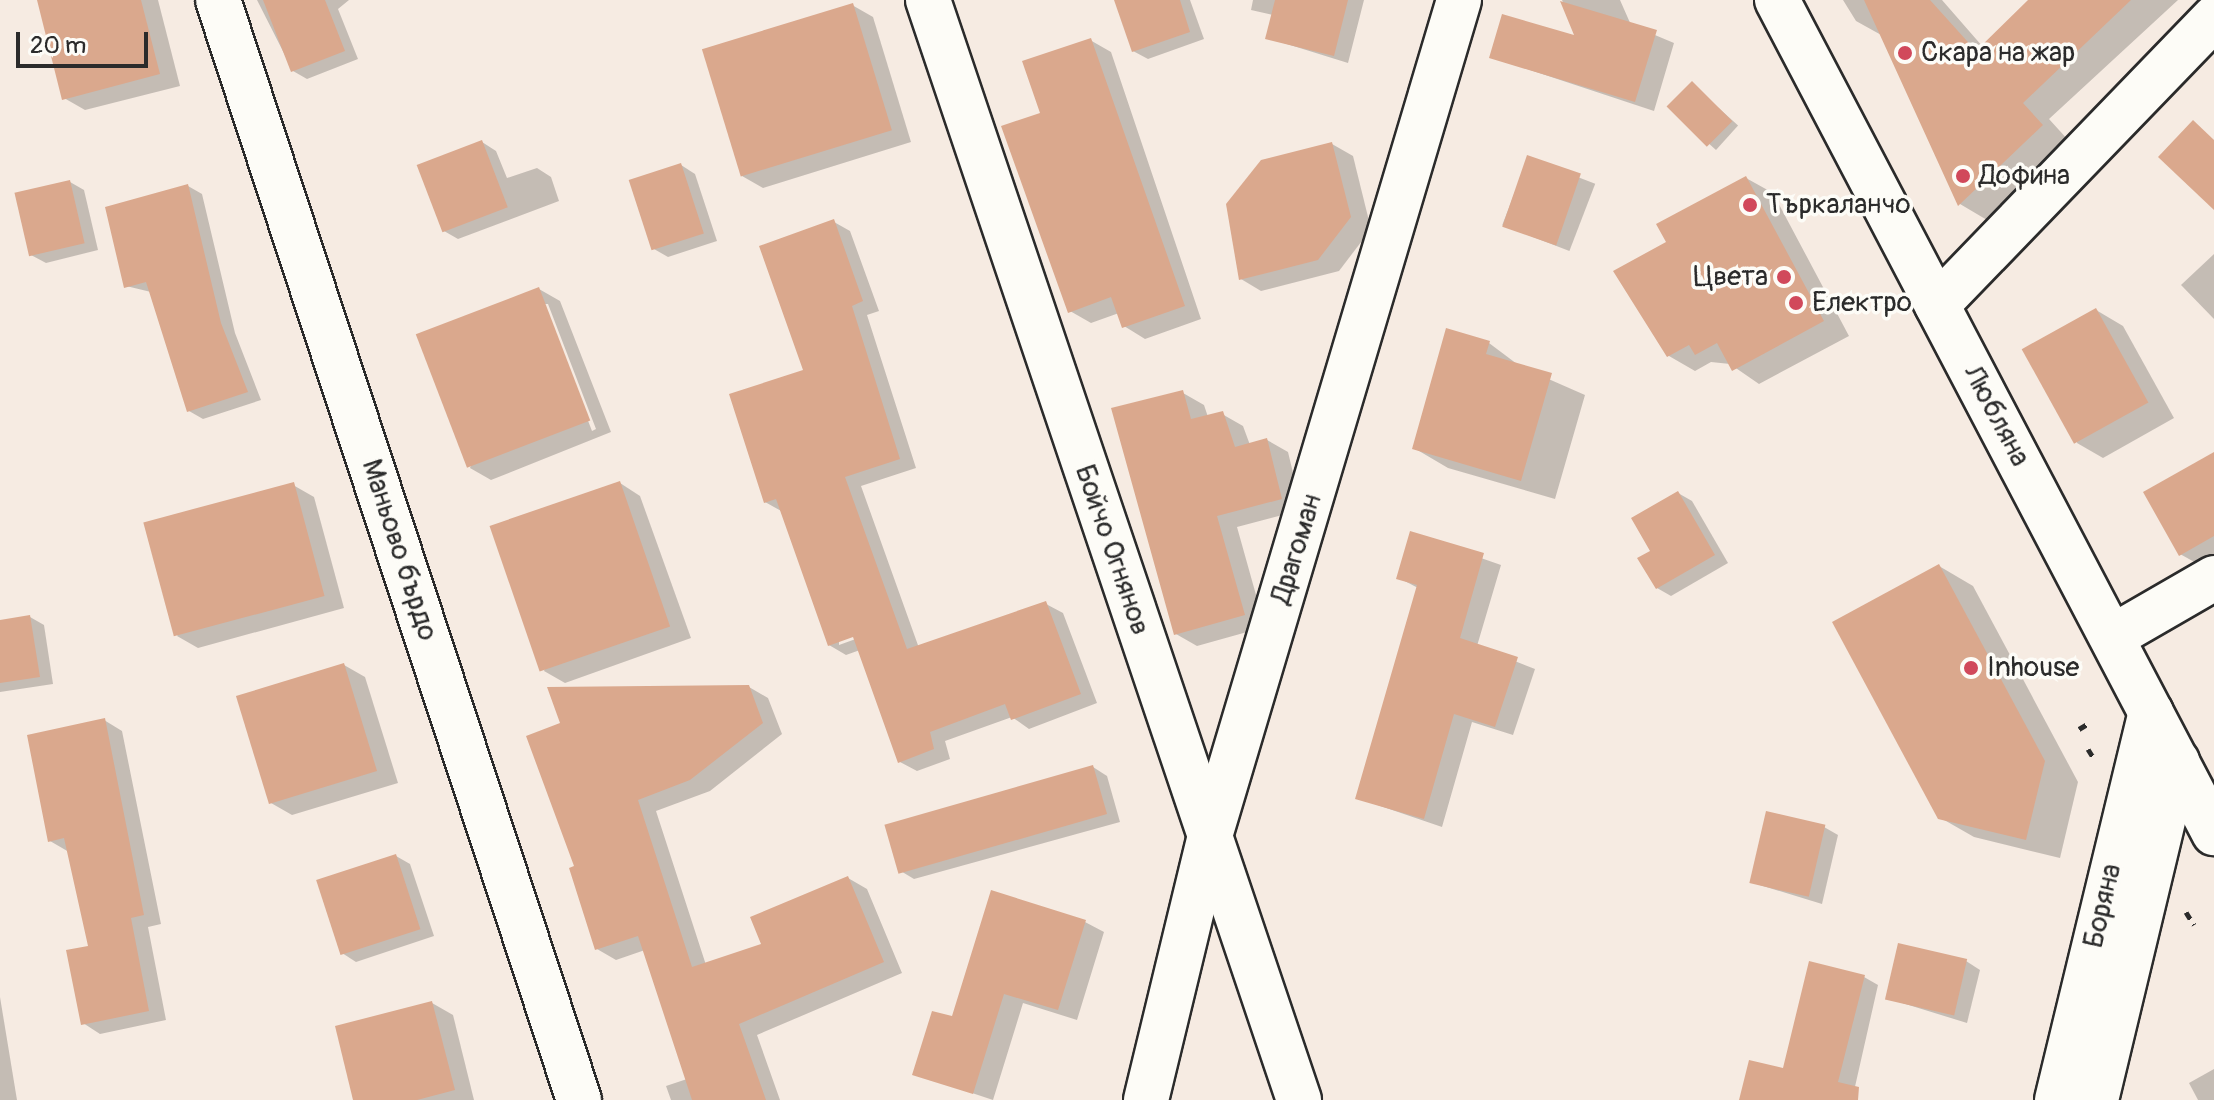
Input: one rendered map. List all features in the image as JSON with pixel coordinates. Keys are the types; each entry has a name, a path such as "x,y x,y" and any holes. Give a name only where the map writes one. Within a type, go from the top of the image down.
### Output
{"street":[{"name":"Маньово бърдо","path":"218,0 579,1100"},
{"name":"Бойчо Огнянов","path":"928,0 1299,1100"},
{"name":"Драгоман","path":"1146,1100 1210,836 1459,0"},
{"name":"Любляна","path":"1777,0 2214,833"},
{"path":"1937,305 2214,18"},
{"path":"2112,637 2214,578"},
{"name":"Боряна","path":"2057,1100 2151,712"},
{"name":"Боряна","path":"2096,1100 2177,762"}],"path":[{"path":"2079,729 2089,723"}],"building":[{"path":"37,0 141,0 160,74 62,100"},
{"path":"263,0 325,0 345,51 291,72"},
{"path":"1114,0 1180,0 1190,32 1132,52"},
{"path":"1275,0 1348,0 1334,56 1265,39"},
{"path":"1864,0 1930,0 1976,51 2028,0 2131,0 2023,103 2043,125 1958,206"},
{"path":"1560,1 1657,30 1635,102 1489,58 1502,14 1574,35"},
{"path":"853,3 892,130 741,176 702,49"},
{"path":"1091,38 1185,306 1122,328 1111,297 1068,313 1001,126 1040,113 1022,61"},
{"path":"1692,81 1732,121 1707,147 1667,106"},
{"path":"2193,120 2214,140 2214,210 2158,157"},
{"path":"482,140 508,207 442,232 417,165"},
{"path":"1332,142 1351,217 1318,260 1239,280 1226,204 1261,160"},
{"path":"1527,155 1581,174 1556,245 1502,227"},
{"path":"681,163 704,233 652,250 629,180"},
{"path":"1746,176 1824,321 1732,371 1717,343 1695,355 1689,345 1667,357 1613,271 1666,242 1656,224"},
{"path":"70,180 85,243 29,256 14,193"},
{"path":"188,184 221,323 248,392 187,412 146,282 124,288 105,207"},
{"path":"834,219 863,301 852,306 900,459 845,477 907,649 1046,601 1081,694 1011,720 1005,704 930,732 934,749 898,763 853,637 828,646 776,499 764,503 729,394 803,370 759,246"},
{"path":"539,287 590,421 467,468 416,334"},
{"path":"2096,308 2148,402 2074,444 2022,349"},
{"path":"1446,328 1490,341 1486,354 1552,373 1521,481 1412,449"},
{"path":"1183,390 1191,419 1223,411 1235,447 1267,438 1282,499 1217,516 1245,615 1174,635 1111,408"},
{"path":"2214,452 2214,536 2179,556 2143,492"},
{"path":"620,481 670,627 540,672 490,526"},
{"path":"294,482 325,596 174,636 143,522"},
{"path":"1678,491 1715,555 1656,589 1637,558 1650,551 1631,518"},
{"path":"1410,531 1484,553 1460,638 1518,657 1495,727 1454,714 1424,819 1355,799 1417,585 1396,579"},
{"path":"1939,564 2045,761 2026,840 1938,819 1832,622"},
{"path":"30,615 40,677 0,683 0,620"},
{"path":"344,663 377,771 269,804 236,696"},
{"path":"749,685 763,723 690,780 638,800 692,967 761,944 750,917 848,876 884,962 739,1024 766,1100 692,1100 638,936 595,950 569,868 574,866 526,736 560,723 547,687"},
{"path":"105,718 144,915 131,918 149,1011 81,1025 66,950 88,946 64,838 48,842 27,735"},
{"path":"1093,765 1107,814 898,874 884,825"},
{"path":"1766,811 1825,825 1809,897 1749,883"},
{"path":"396,854 420,929 341,955 316,880"},
{"path":"991,890 1086,920 1058,1010 1004,994 973,1094 912,1075 932,1011 952,1016"},
{"path":"1898,943 1967,959 1954,1015 1885,1000"},
{"path":"1809,961 1865,975 1838,1082 1859,1087 1858,1100 1739,1100 1749,1060 1783,1068"},
{"path":"432,1001 455,1090 417,1100 353,1100 335,1026"}],"place":[{"name":"Скара на жар","path":"1905,53"},
{"name":"Дофина","path":"1963,176"},
{"name":"Търкаланчо","path":"1750,205"},
{"name":"Цвета","path":"1784,277"},
{"name":"Електро","path":"1796,303"},
{"name":"Inhouse","path":"1971,668"}]}
